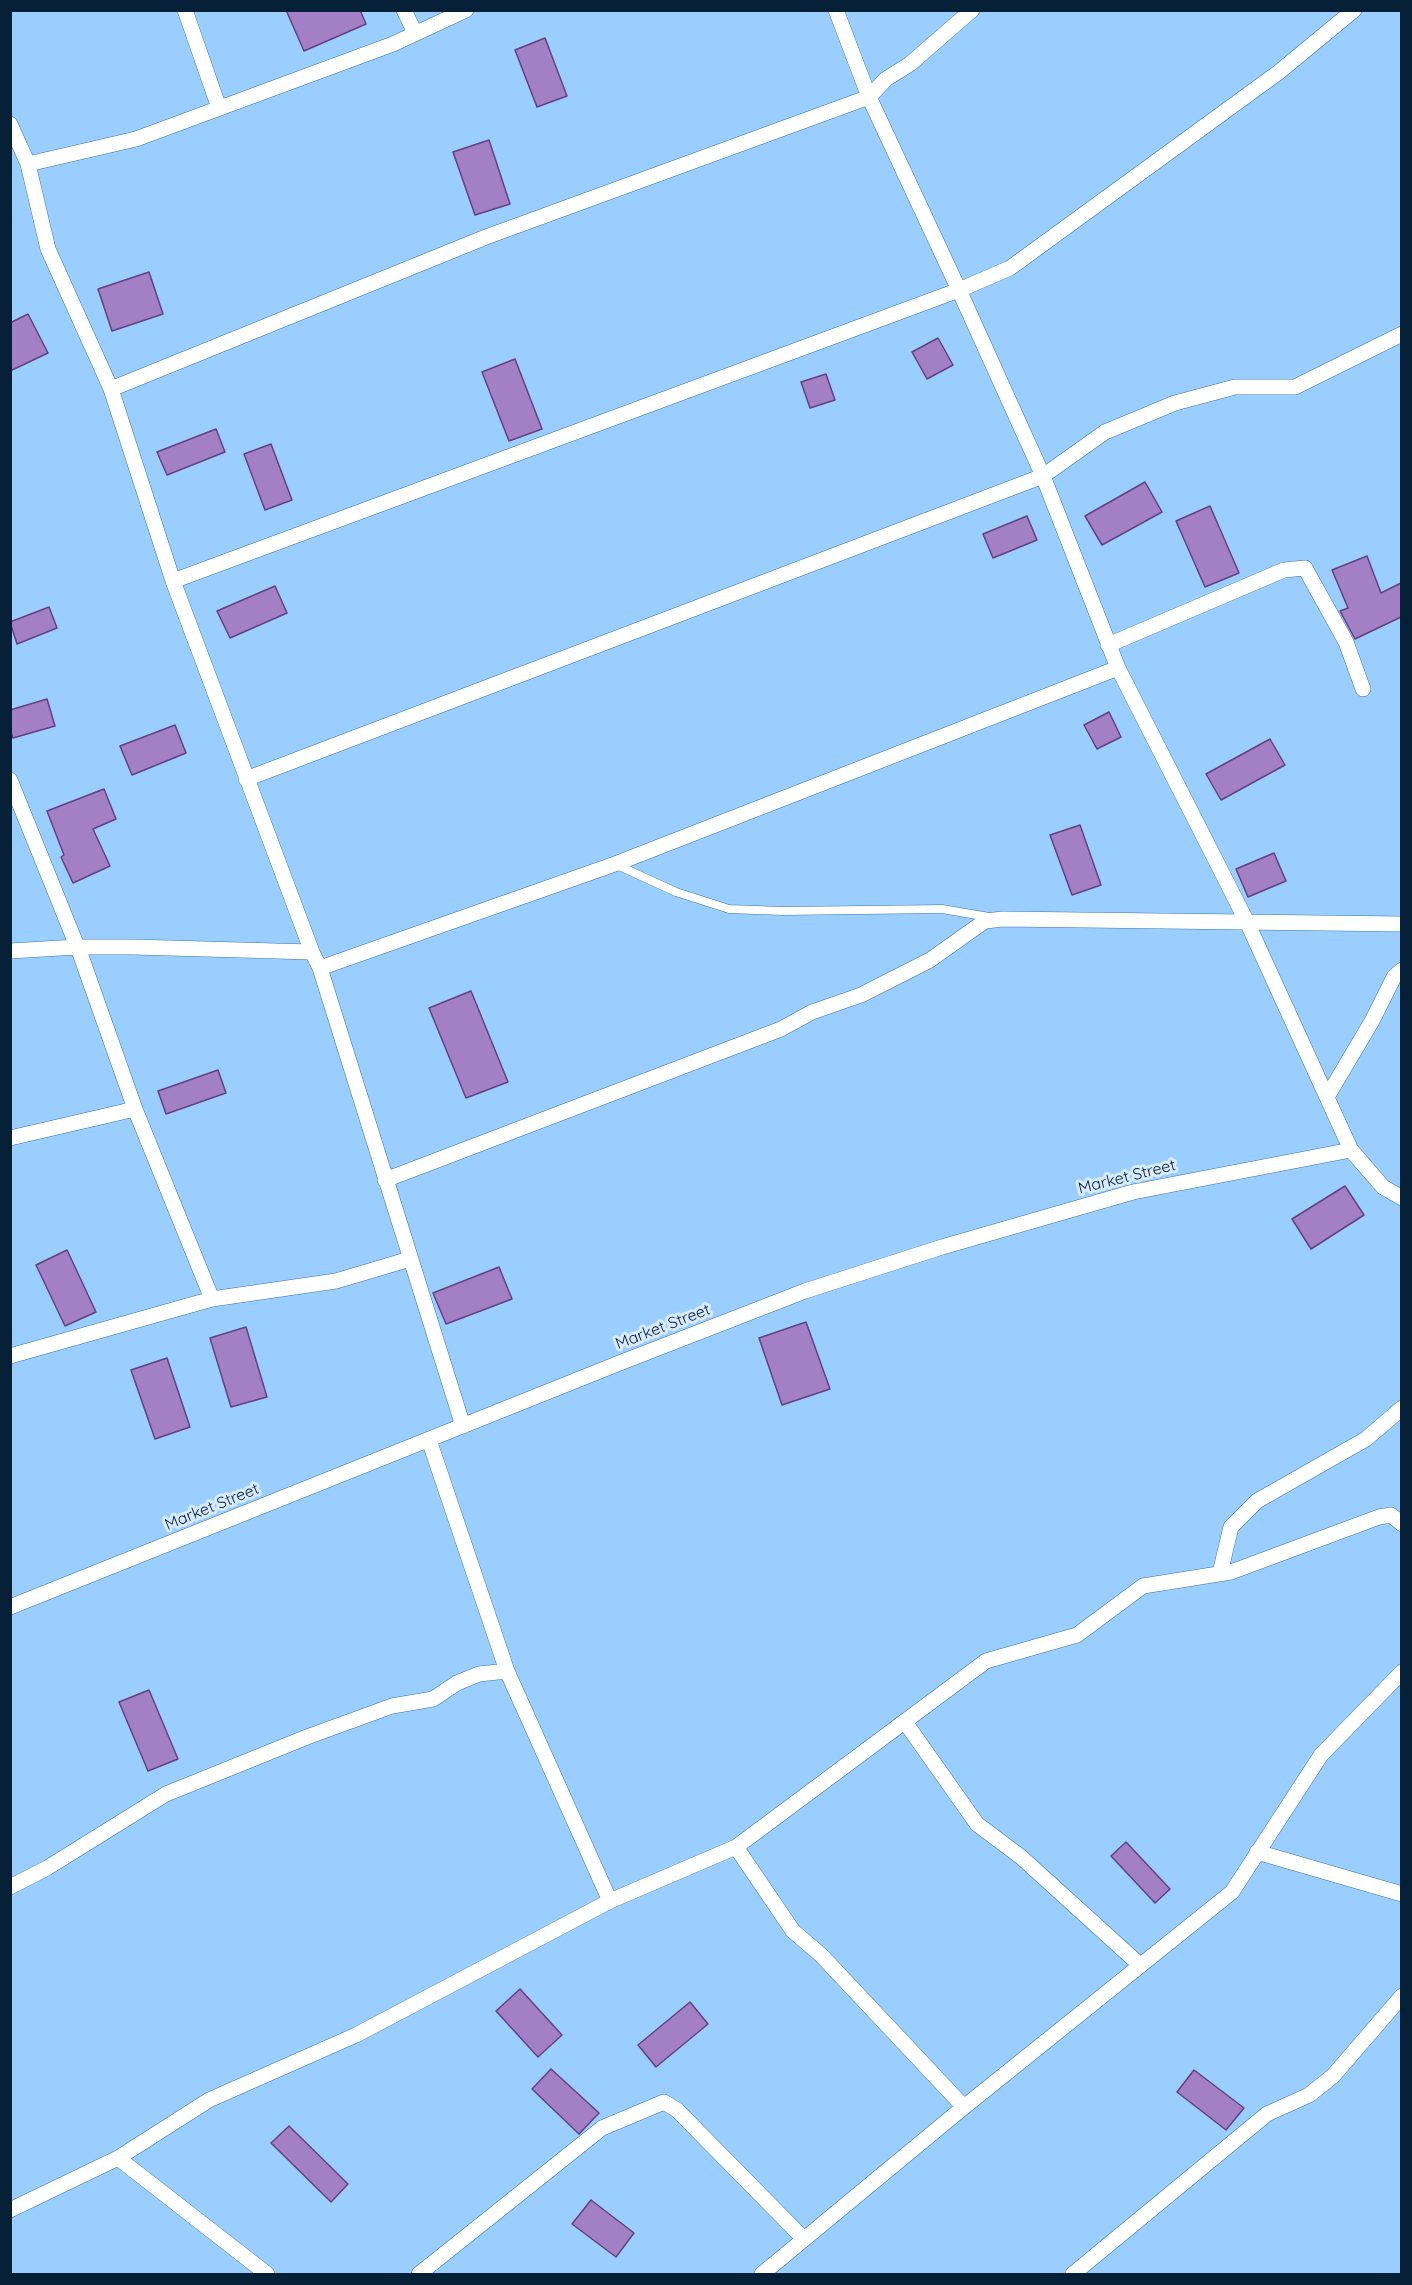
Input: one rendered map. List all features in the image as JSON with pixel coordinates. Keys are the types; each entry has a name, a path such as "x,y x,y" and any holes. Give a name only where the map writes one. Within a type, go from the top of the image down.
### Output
{"street":[{"path":"184,10 219,108"},
{"path":"404,10 415,33"},
{"path":"28,164 136,139 415,33 466,10"},
{"path":"836,10 870,98 1043,476 1118,668 1247,922 1351,1150 1383,1187 1401,1198"},
{"path":"111,389 486,237 870,98 886,79 910,64 972,10"},
{"path":"173,581 959,290 1010,268 1279,72 1354,10"},
{"path":"10,124 28,164 48,249 111,389 173,581 246,779 320,968 463,1426"},
{"path":"246,779 1043,476 1105,432 1175,403 1235,387 1295,387 1401,334"},
{"path":"1108,645 1266,577 1284,570 1305,568 1346,642 1363,689"},
{"path":"320,968 615,864 1118,668"},
{"path":"10,780 77,947 135,1109 212,1299"},
{"path":"385,1180 781,1029 812,1012 861,995 930,960 985,921 1003,919 1401,924"},
{"path":"10,951 77,947 312,952"},
{"path":"1327,1097 1372,1021 1394,977 1401,970"},
{"path":"10,1138 135,1109"},
{"name":"Market Street","path":"10,1606 805,1291 942,1247 1133,1192 1351,1150"},
{"path":"10,1356 212,1299 336,1281 410,1259"},
{"path":"1220,1573 1231,1527 1257,1501 1366,1439 1401,1407"},
{"path":"429,1440 507,1671 610,1901"},
{"path":"10,2210 118,2158 209,2100 356,2035 610,1901 736,1847 986,1660 1077,1635 1143,1586 1231,1572 1379,1517 1391,1515 1401,1524"},
{"path":"10,1887 47,1868 166,1794 307,1737 392,1706 433,1699 457,1683 479,1674 507,1671"},
{"path":"762,2274 964,2107 1232,1892 1321,1755 1401,1672"},
{"path":"906,1722 977,1824 1021,1857 1140,1965"},
{"path":"736,1847 793,1931 821,1955 964,2107"},
{"path":"1257,1852 1401,1894"},
{"path":"1073,2274 1267,2114 1309,2095 1332,2076 1401,1996"},
{"path":"419,2274 602,2128 664,2102 677,2110 804,2240"},
{"path":"118,2158 267,2274"}],"lane":[{"path":"615,864 676,892 729,909 782,911 942,909 1003,919"}],"building":[{"path":"286,10 360,10 366,24 304,51"},
{"path":"545,38 567,96 537,107 515,50"},
{"path":"489,140 510,204 475,215 453,152"},
{"path":"149,272 163,314 112,331 98,289"},
{"path":"28,314 48,353 10,371 10,323"},
{"path":"938,338 953,365 927,379 912,352"},
{"path":"515,359 542,429 509,441 482,372"},
{"path":"826,374 835,400 810,408 801,382"},
{"path":"216,429 225,452 167,475 157,452"},
{"path":"271,444 292,500 265,510 244,454"},
{"path":"1145,482 1162,512 1102,545 1085,516"},
{"path":"1210,506 1239,573 1205,587 1176,521"},
{"path":"1027,516 1037,540 993,558 983,534"},
{"path":"1367,556 1381,593 1401,583 1401,617 1355,639 1340,611 1348,608 1332,570"},
{"path":"275,586 287,613 230,638 217,611"},
{"path":"49,607 57,628 17,644 10,622"},
{"path":"47,699 55,726 13,738 10,731 10,710"},
{"path":"1109,712 1121,737 1097,749 1084,725"},
{"path":"175,725 186,753 132,775 120,746"},
{"path":"1270,739 1285,765 1221,800 1206,774"},
{"path":"104,789 116,819 93,829 110,866 73,883 61,857 64,855 47,811"},
{"path":"1080,825 1101,885 1072,895 1050,835"},
{"path":"1274,853 1286,881 1248,897 1236,869"},
{"path":"471,991 508,1082 466,1098 429,1008"},
{"path":"218,1070 226,1093 166,1114 158,1091"},
{"path":"1345,1186 1364,1215 1311,1249 1292,1219"},
{"path":"67,1250 96,1312 65,1326 36,1265"},
{"path":"499,1267 512,1299 446,1324 433,1293"},
{"path":"806,1322 830,1389 782,1405 759,1338"},
{"path":"246,1327 267,1397 231,1407 210,1338"},
{"path":"167,1358 190,1427 155,1439 131,1370"},
{"path":"149,1690 178,1759 148,1771 119,1702"},
{"path":"1126,1842 1170,1889 1155,1903 1111,1856"},
{"path":"520,1989 562,2035 538,2057 496,2011"},
{"path":"690,2002 708,2024 656,2067 638,2045"},
{"path":"551,2069 599,2113 579,2134 532,2089"},
{"path":"1194,2070 1244,2108 1226,2130 1177,2092"},
{"path":"289,2126 348,2184 331,2202 271,2143"},
{"path":"591,2200 634,2233 616,2257 572,2224"}]}
